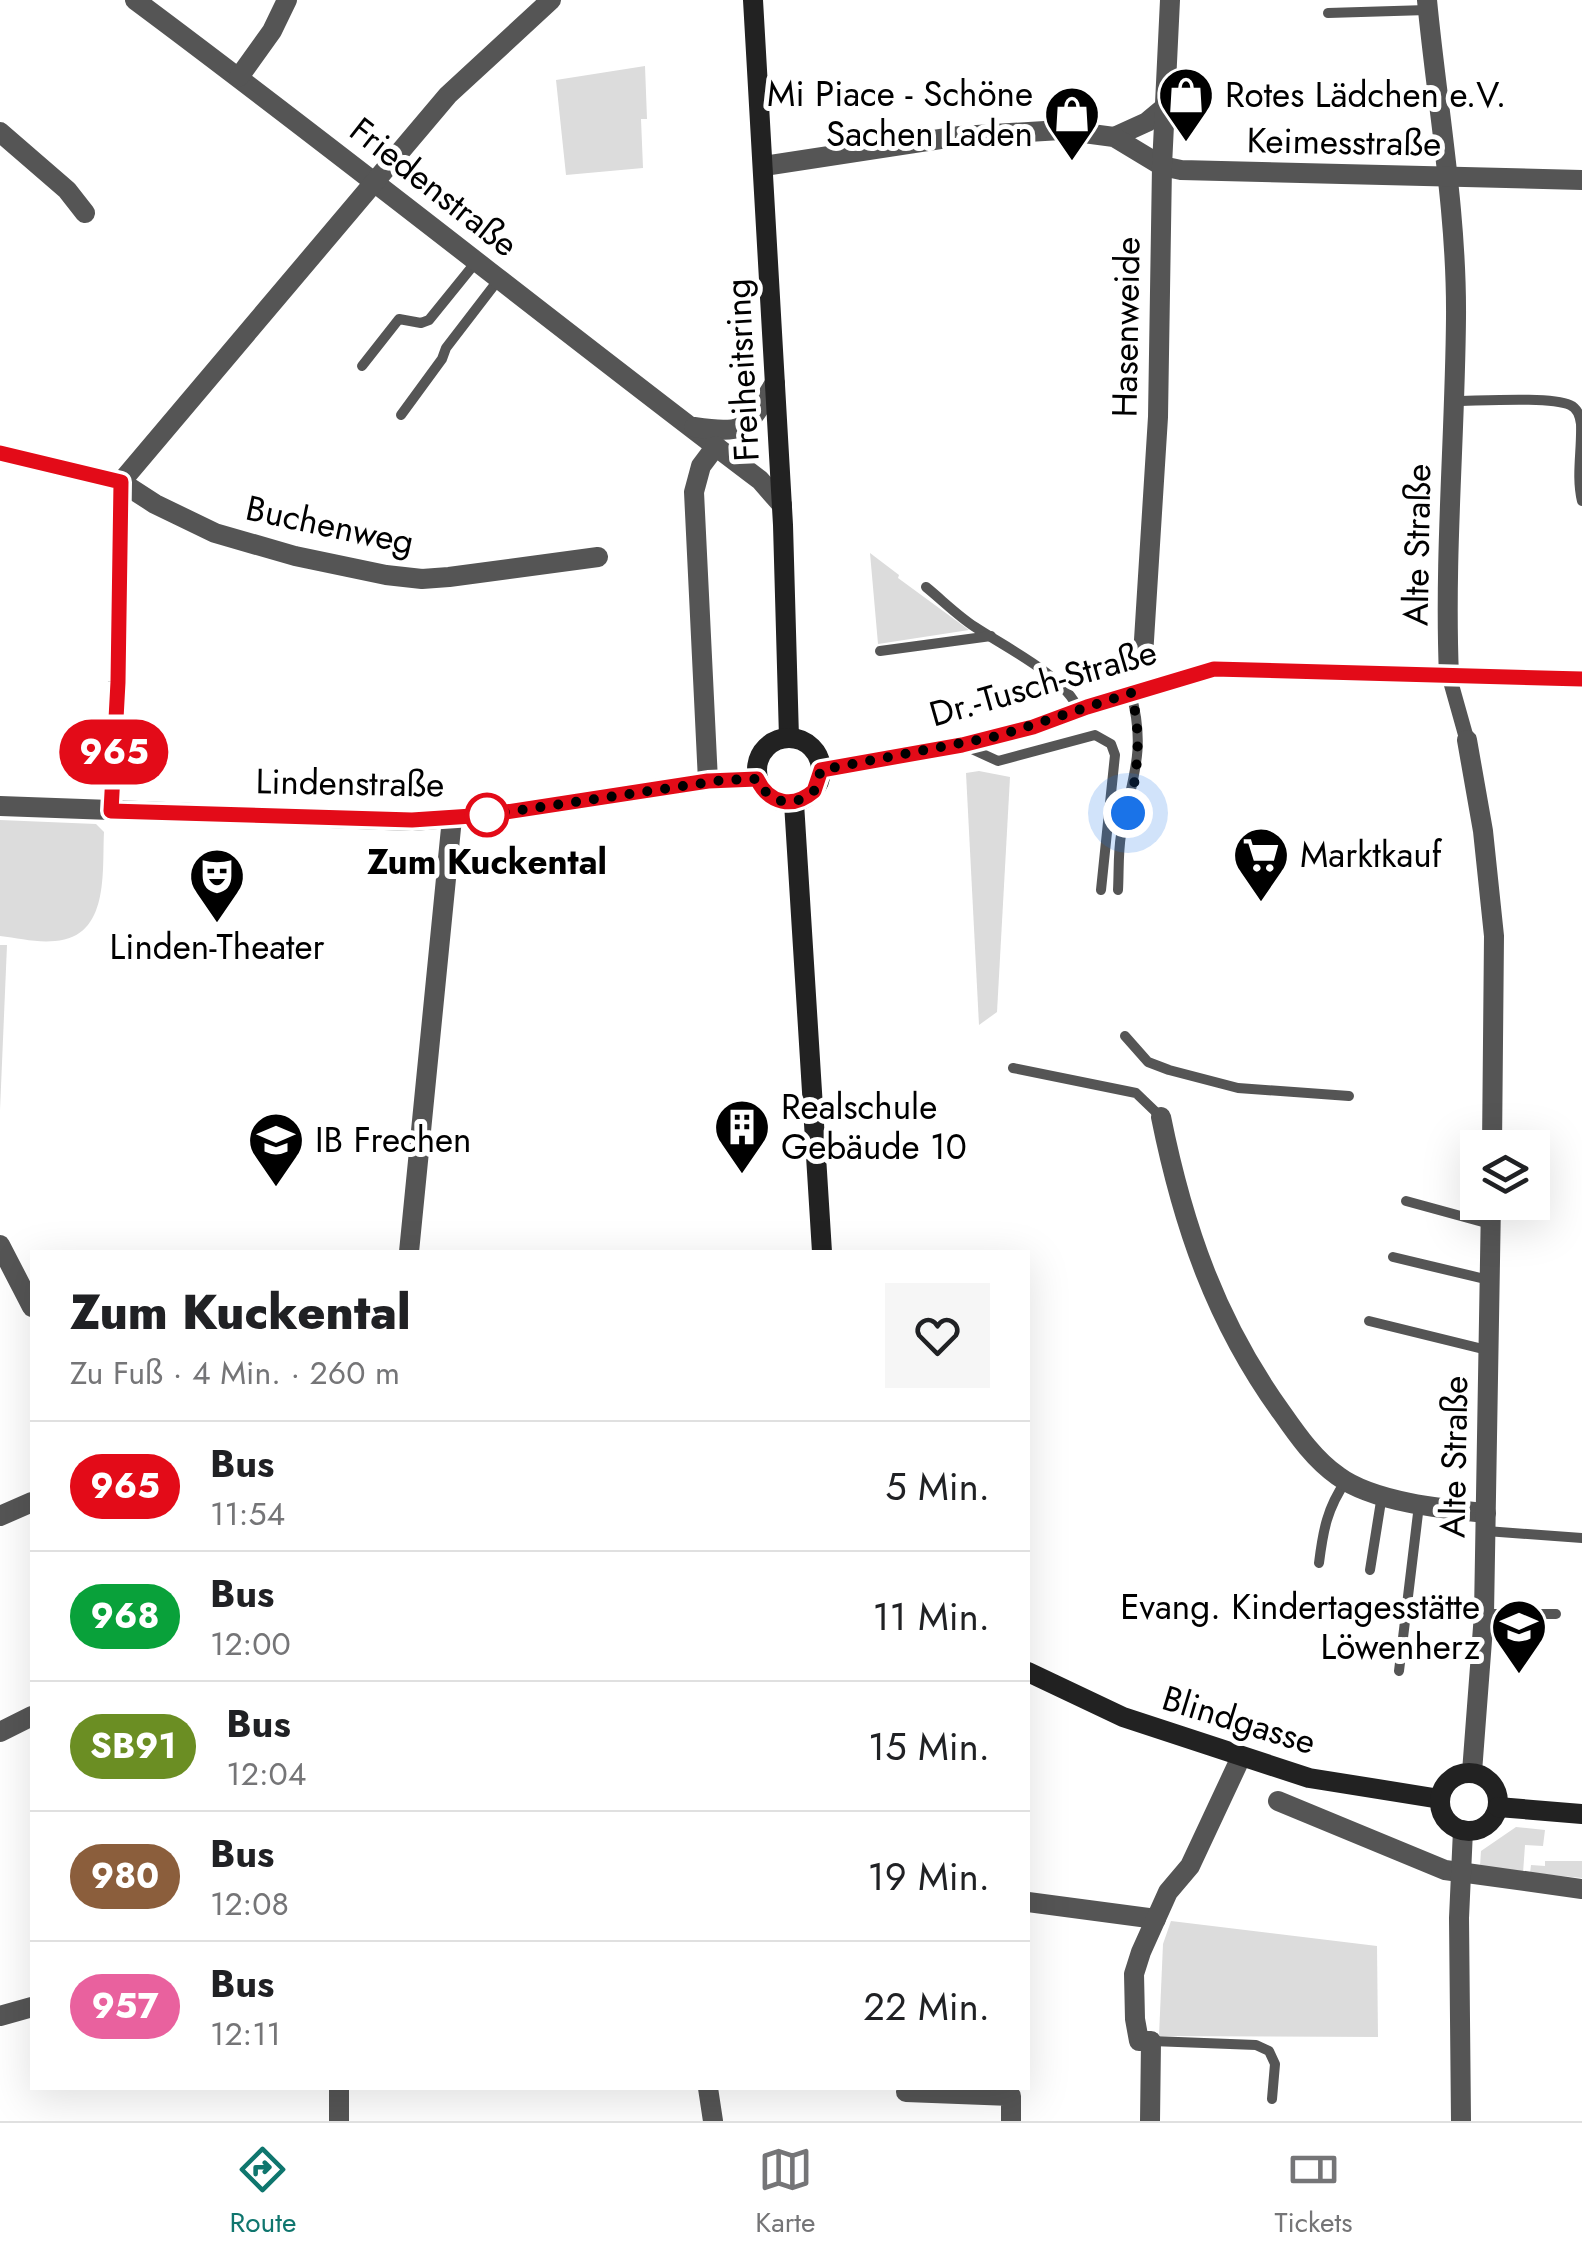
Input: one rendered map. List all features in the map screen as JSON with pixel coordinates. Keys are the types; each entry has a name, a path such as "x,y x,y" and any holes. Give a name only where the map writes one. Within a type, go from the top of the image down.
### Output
{"main road":[{"name":"Freiheitsring","path":"753,0 782,505 789,738"},
{"path":"789,738 808,744 815,751 821,770 814,791 794,802 775,800 761,788 756,769 763,750 779,739 789,738"},
{"path":"794,802 822,1250"},
{"name":"Blindgasse","path":"1030,1673 1123,1717 1241,1757 1310,1778 1440,1799"},
{"path":"1472,1772 1481,1774 1496,1788 1498,1807 1495,1816 1482,1828 1463,1830 1448,1822 1440,1799 1450,1779 1472,1772"},
{"path":"1498,1807 1582,1814"}],"street":[{"name":"Friedenstraße","path":"135,0 375,180 760,480 782,505"},
{"path":"239,78 272,31 287,0"},
{"path":"111,811 118,682 121,482 452,91 552,0"},
{"name":"Hasenweide","path":"1144,656 1158,417 1162,166 1170,0"},
{"name":"Alte Straße","path":"1428,5 1446,177 1462,255 1452,401 1449,676 1467,740 1483,831 1494,936 1492,1130"},
{"path":"1114,137 1147,122 1165,107"},
{"name":"Keimesstraße","path":"764,166 960,136 1061,130 1114,137 1162,166 1181,170 1582,180"},
{"path":"0,133 67,190 85,213"},
{"path":"692,427 731,432 750,423 775,384"},
{"name":"Freiheitsring","path":"708,781 694,492 701,466 716,446"},
{"name":"Buchenweg","path":"0,453 121,482 154,504 215,533 295,556 386,575 449,577 598,557"},
{"name":"Dr.-Tusch-Straße","path":"821,770 962,745 1033,727 1214,669 1582,679"},
{"name":"Lindenstraße","path":"0,806 412,820 452,818 708,781 757,779"},
{"path":"409,1250 452,818"},
{"path":"1160,1117 1186,1226 1221,1311 1266,1392 1295,1433 1315,1456 1346,1481 1486,1522"},
{"name":"Alte Straße","path":"1472,1772 1484,1614 1490,1220"},
{"path":"0,1245 30,1303"},
{"path":"0,1516 30,1503"},
{"path":"0,1732 30,1717"},
{"path":"1150,2121 1150,2041 1139,2040 1134,1974 1168,1892 1190,1866 1241,1757"},
{"name":"Blindgasse","path":"1278,1801 1445,1870 1582,1889"},
{"path":"1461,2121 1463,1830"},
{"path":"1030,1902 1156,1919"},
{"path":"0,2016 30,2008"},
{"path":"339,2090 340,2121"},
{"path":"708,2090 713,2121"},
{"path":"906,2092 1011,2096 1011,2121"}],"lane":[{"path":"1328,12 1428,5"},
{"path":"362,366 399,319 422,323 429,320 476,262"},
{"path":"401,415 498,279"},
{"path":"1452,401 1541,402 1568,404 1576,410 1581,420 1578,457 1582,501"},
{"path":"926,587 973,626 1072,694 1078,710"},
{"path":"880,651 991,636"},
{"path":"1118,890 1121,835 1134,790 1139,730 1131,693"},
{"path":"962,745 998,761 1095,735 1111,744 1115,755 1101,890"},
{"path":"1125,1036 1148,1062 1169,1070 1238,1088 1349,1096"},
{"path":"1013,1068 1136,1093 1160,1117"},
{"path":"1406,1201 1460,1209"},
{"path":"1393,1257 1489,1280"},
{"path":"1369,1320 1488,1350"},
{"path":"1319,1563 1331,1503 1346,1481"},
{"path":"1370,1570 1382,1494"},
{"path":"1398,1671 1419,1504"},
{"path":"1486,1522 1582,1538"},
{"path":"1484,1614 1556,1614"},
{"path":"1150,2041 1256,2045 1269,2051 1275,2064 1272,2099"}],"shaded area":[{"path":"645,66 647,119 641,119 643,168 566,175 556,80"},
{"path":"870,553 898,578 969,630 878,644"},
{"path":"979,771 1010,777 997,1012 979,1025 966,773"},
{"path":"0,820 96,824 104,832 99,900 86,928 73,937 55,941 0,936"},
{"path":"0,945 7,945 0,1110"},
{"path":"1516,1827 1545,1830 1543,1846 1525,1845 1523,1873 1480,1866 1481,1851"},
{"path":"1545,1861 1582,1861 1582,1878 1530,1873 1531,1865 1545,1866"},
{"path":"1171,1921 1377,1946 1378,2037 1159,2036 1163,1944"}],"bus line":[{"name":"965","path":"0,453 121,482 118,682 111,811 412,820 487,815 708,781 757,779 768,795 784,803 805,799 814,791 821,770 962,745 1033,727 1214,669 1582,679"}],"place":[{"name":"Rotes Lädchen e.V.","path":"1186,144"},
{"name":"Mi Piace - Schöne Sachen Laden","path":"1072,163"},
{"name":"Zum Kuckental","path":"487,815"},
{"name":"Marktkauf","path":"1261,904"},
{"name":"Linden-Theater","path":"217,925"},
{"name":"Realschule Gebäude 10","path":"742,1176"},
{"name":"IB Frechen","path":"276,1189"},
{"name":"Evang. Kindertagesstätte Löwenherz","path":"1519,1676"}],"route":[{"path":"487,815 724,780 757,779 775,800 794,802 814,791 821,770 962,745 1033,727 1131,693 1139,730 1128,813"}]}
